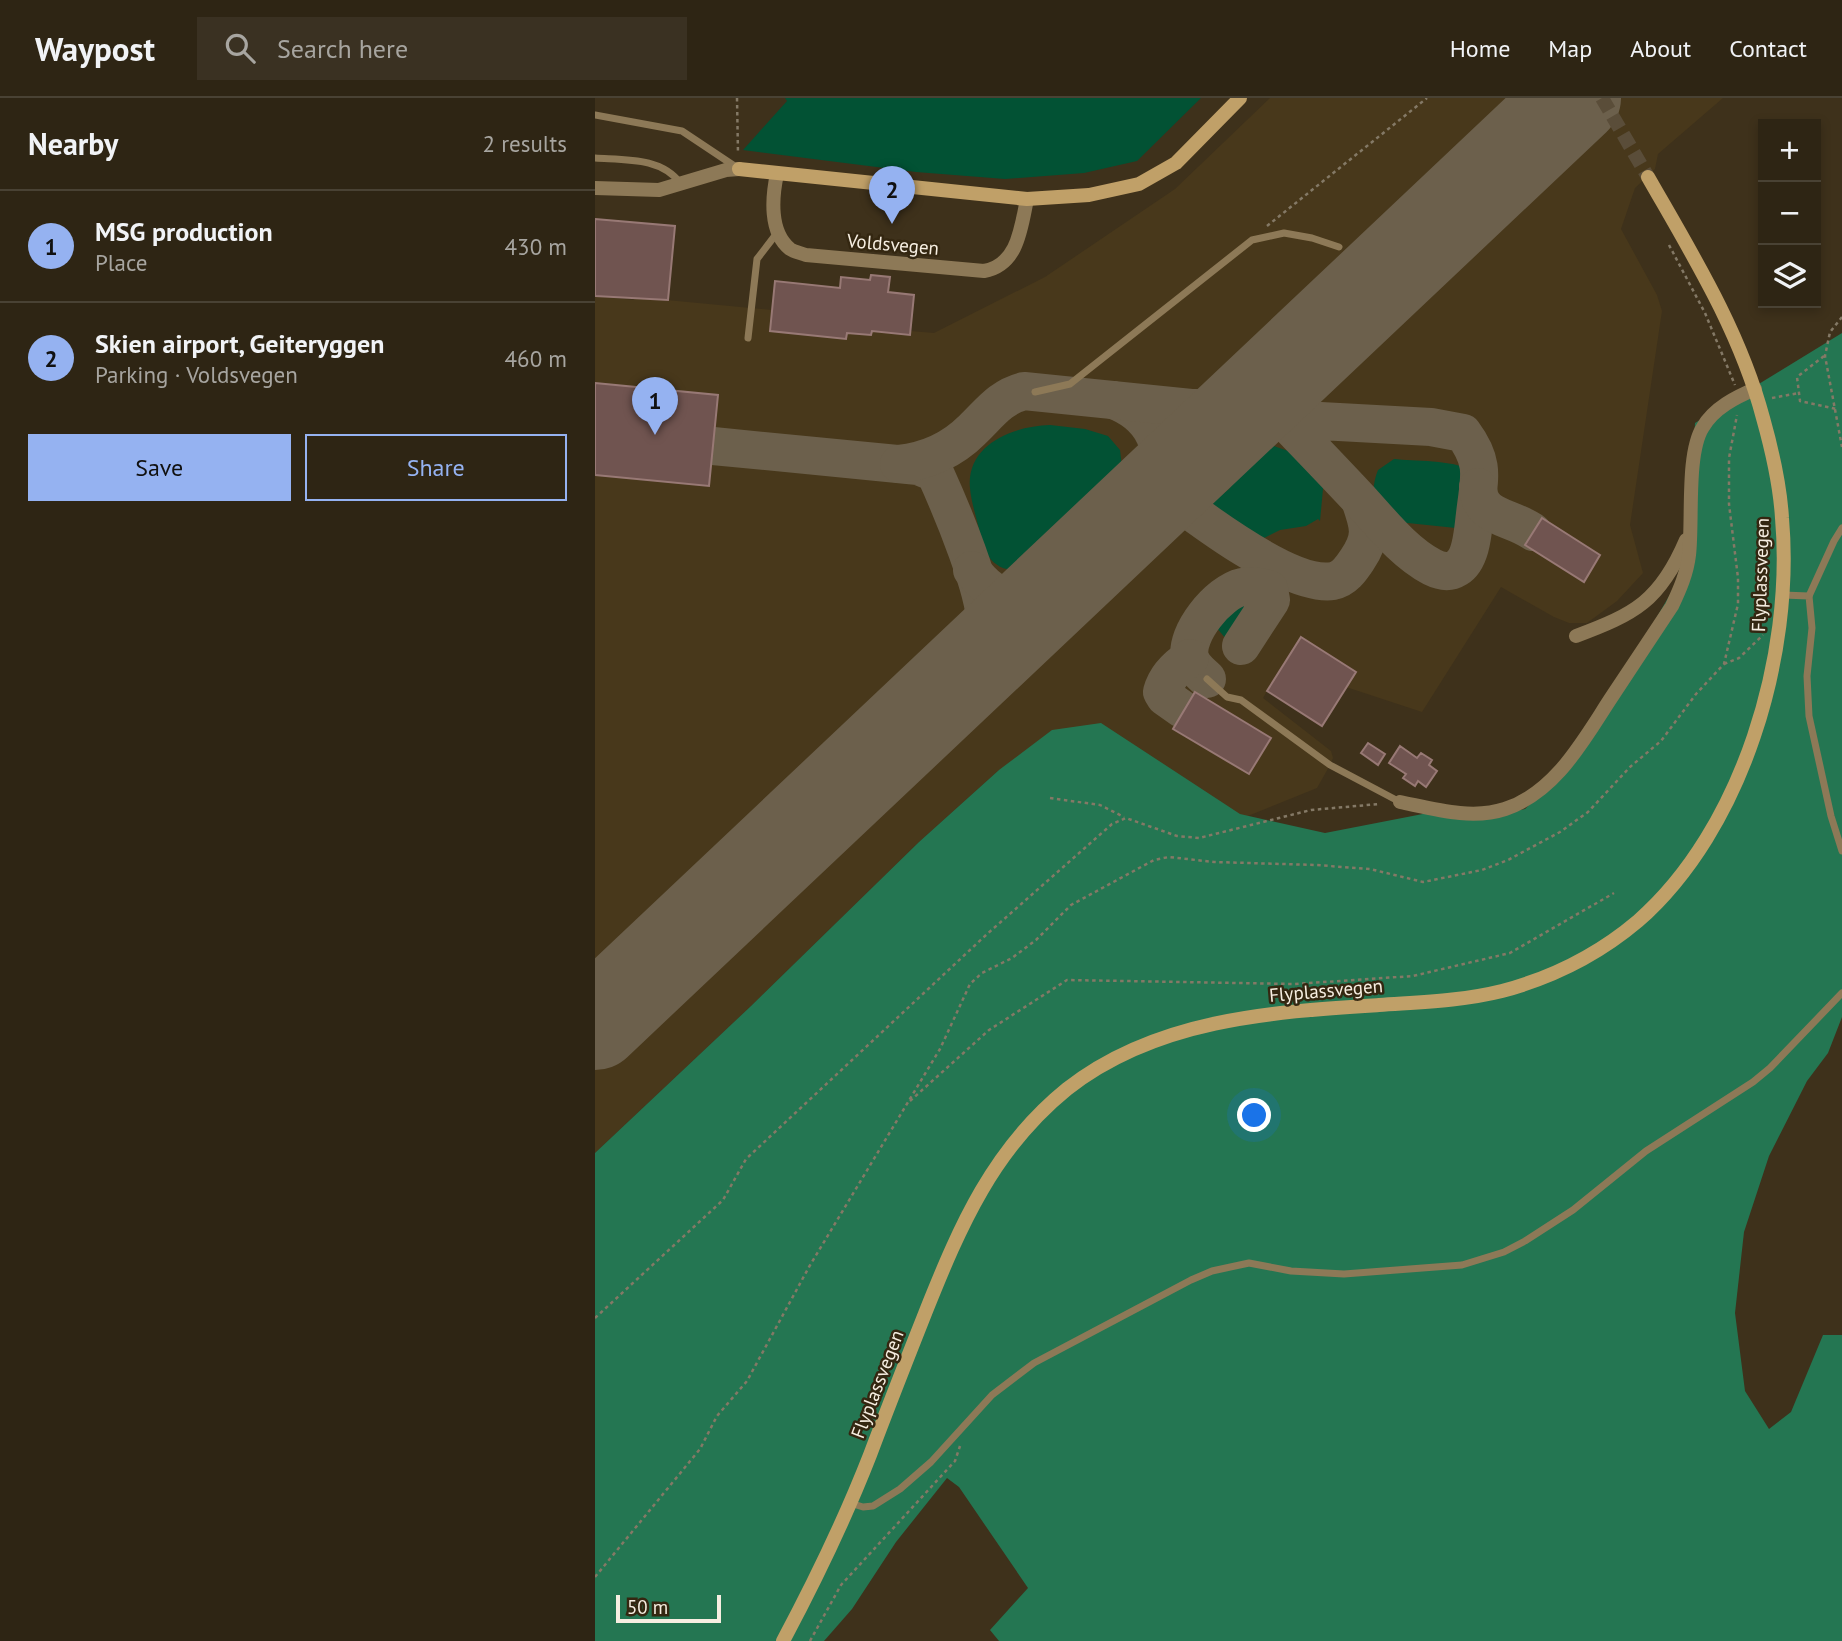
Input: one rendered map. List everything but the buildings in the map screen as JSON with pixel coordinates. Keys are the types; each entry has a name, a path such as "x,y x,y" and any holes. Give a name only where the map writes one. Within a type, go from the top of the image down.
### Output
{"main road":[{"path":"739,169 1027,199 1090,195 1139,184 1176,163 1240,98"},
{"name":"Flyplassvegen","path":"783,1641 850,1503 939,1278 969,1210 1009,1148 1045,1109 1087,1074 1110,1060 1175,1034 1235,1018 1475,997 1528,984 1576,962 1638,921 1682,873 1701,846 1730,794 1766,698 1783,595 1783,519 1773,457 1757,395 1727,321 1649,177"}],"street":[{"path":"595,188 659,190 726,170 739,169"},
{"path":"777,174 772,197 777,233"},
{"name":"Voldsvegen","path":"777,233 790,249 806,255 984,271 996,269 1012,253 1027,199"},
{"path":"1400,802 1476,814 1504,810 1528,799 1549,783 1577,748 1672,606 1683,582 1689,557 1694,454 1702,427 1739,395 1757,395"},
{"path":"1576,636 1613,622 1641,606 1656,593 1676,564 1690,529"}],"lane":[{"path":"595,115 682,131 739,169"},
{"path":"595,158 654,164 674,174 681,184"},
{"path":"748,338 757,259 777,233"},
{"path":"1035,392 1070,384 1252,240 1285,233 1339,247"},
{"path":"1842,528 1809,596 1812,628 1807,676 1809,716 1831,816 1842,851"},
{"path":"1783,595 1809,596"},
{"path":"1207,679 1227,697 1244,699 1330,765 1400,802"},
{"path":"850,1503 863,1507 882,1502 931,1461 992,1395 1034,1363 1212,1271 1249,1263 1291,1271 1344,1274 1462,1265 1496,1255 1525,1241 1573,1210 1670,1134 1753,1082 1842,993"}],"path":[{"path":"737,98 739,169"},
{"path":"1252,240 1272,220 1427,98"},
{"path":"1669,245 1725,358 1739,395 1729,458 1728,504 1738,579 1738,604 1724,664"},
{"path":"1842,317 1830,332 1825,356 1842,447"},
{"path":"1825,356 1797,377 1800,401 1836,409"},
{"path":"1757,395 1799,393"},
{"path":"595,1577 701,1449 717,1416 747,1381 809,1267 940,1049 970,984 982,973 1012,958 1036,940 1071,905 1154,860 1169,857 1215,863 1370,869 1423,883 1482,870 1508,860 1560,832 1588,812 1630,767 1661,741 1696,694 1724,664 1739,658 1780,622"},
{"path":"1050,798 1100,805 1126,818 1177,836 1199,838 1311,810 1400,802"},
{"path":"595,1318 723,1200 746,1159 986,935 1112,824 1126,818"},
{"path":"908,1103 989,1030 1067,980 1295,984 1413,976 1510,953 1614,893"},
{"path":"810,1641 841,1585 955,1461 961,1448 956,1435"}],"shaded area":[{"path":"1270,98 1723,98 1658,154 1655,169 1635,188 1621,229 1657,295 1662,311 1630,525 1643,573 1617,601 1587,623 1569,623 1554,617 1501,587 1422,712 1346,687 1267,691 1263,698 1331,751 1333,758 1330,765 1317,788 1198,836 999,770 919,842 595,1153 595,296 634,300 635,297 772,310 934,333 1045,277 1175,189"}],"green space":[{"path":"785,98 1201,98 1137,161 1084,173 1005,179 916,172 743,150 787,101"},
{"path":"1842,333 1842,1017 1828,1053 1807,1081 1769,1156 1744,1232 1735,1313 1745,1391 1769,1429 1791,1412 1823,1335 1842,1335 1842,1641 999,1641 990,1630 1028,1588 959,1487 947,1478 896,1542 852,1609 824,1641 595,1641 595,1153 919,842 999,770 1052,730 1101,723 1240,814 1325,833 1433,812 1473,820 1525,809 1571,764 1675,586 1690,530 1695,423"},
{"path":"1050,425 1085,429 1108,436 1120,450 1122,467 1112,489 1032,564 1018,569 1005,569 992,561 984,546 971,497 971,473 984,449 995,440 1022,429"},
{"path":"1265,443 1303,456 1324,478 1320,521 1318,519 1306,526 1280,530 1258,541 1216,516 1207,501 1213,502 1229,489"},
{"path":"1394,459 1444,463 1469,470 1464,514 1456,528 1398,522 1383,514 1375,502 1375,478 1378,470"},
{"path":"1235,600 1249,605 1227,640 1215,626"}],"taxiway":[{"path":"899,464 929,457 947,449 964,437 1001,402 1024,391 1191,408 1264,408 1281,417 1302,420 1431,427 1463,433 1478,463 1479,481 1472,535 1469,551 1462,564 1451,571 1435,568 1412,554 1394,538 1281,417 1274,396 1281,375"},
{"path":"1113,400 1139,414 1154,435 1161,460 1161,489 1244,547 1293,573 1315,580 1333,581 1347,573 1362,552 1367,538 1367,524 1360,500"},
{"path":"713,446 918,466 935,473 967,552 985,615 982,643 961,678"},
{"path":"1478,487 1480,497 1490,511 1533,532"},
{"path":"972,570 993,591 1015,598 1038,593 1064,580"},
{"path":"1207,679 1197,670 1190,658 1192,637 1205,615 1223,597 1242,587 1269,589 1271,600 1241,646"},
{"path":"1182,709 1162,692 1172,673 1190,658"}],"runway":[{"path":"595,1023 1574,98"}],"tunnel":[{"path":"1602,98 1648,177"}],"place":[{"name":"Skien airport, Geiteryggen","path":"892,224"},
{"name":"MSG production","path":"655,435"}]}
